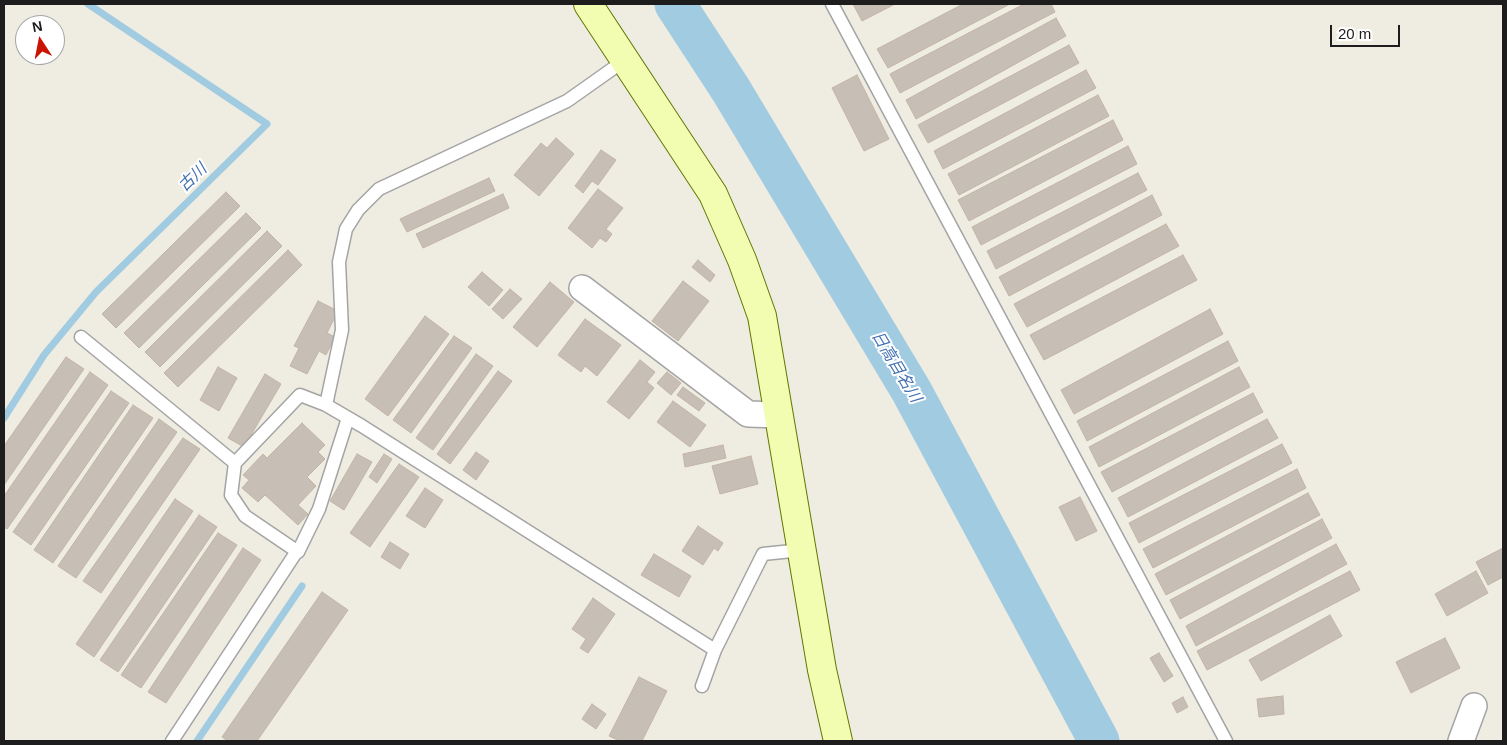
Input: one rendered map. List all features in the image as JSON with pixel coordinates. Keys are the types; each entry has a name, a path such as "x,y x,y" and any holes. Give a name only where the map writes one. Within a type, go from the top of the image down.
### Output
{"street":[{"path":"588,4 713,194 742,260 762,316 822,670 838,741"},
{"path":"582,288 748,414 779,415"},
{"path":"1461,741 1474,706"}],"lane":[{"path":"832,4 1226,741"},
{"path":"326,405 342,330 340,262 346,229 358,210 379,189 567,100 625,60"},
{"path":"81,337 235,463"},
{"path":"297,551 244,516 231,495 235,463 300,396 326,405 371,432 715,650"},
{"path":"172,741 297,551 319,509 348,418"},
{"path":"702,686 715,650 763,554 802,550"}],"building":[{"path":"853,4 895,4 862,21"},
{"path":"963,4 1010,4 888,68 877,49"},
{"path":"1024,4 1051,4 1055,12 900,93 890,74"},
{"path":"1056,18 1066,36 916,119 906,100"},
{"path":"1069,45 1079,63 928,143 918,125"},
{"path":"1086,70 1096,88 943,169 934,151"},
{"path":"857,75 889,139 864,151 832,88"},
{"path":"1098,95 1109,116 959,195 948,174"},
{"path":"1113,120 1123,140 969,221 958,200"},
{"path":"556,138 574,154 539,196 514,175 541,143 547,148"},
{"path":"1128,146 1137,164 981,245 972,227"},
{"path":"601,150 616,160 598,185 592,181 583,193 575,186"},
{"path":"1138,173 1147,190 996,269 987,251"},
{"path":"489,178 495,191 407,232 400,219"},
{"path":"598,189 623,208 606,229 612,234 606,242 600,238 592,248 568,228"},
{"path":"226,192 240,206 116,328 102,314"},
{"path":"503,194 509,208 423,248 416,234"},
{"path":"1152,195 1162,215 1009,296 999,277"},
{"path":"246,213 261,228 139,348 124,333"},
{"path":"1166,224 1179,246 1027,327 1014,304"},
{"path":"267,231 282,246 160,367 145,352"},
{"path":"288,250 302,265 178,387 164,373"},
{"path":"1183,255 1197,280 1044,360 1030,335"},
{"path":"698,260 715,275 710,282 692,267"},
{"path":"482,272 503,290 489,306 468,287"},
{"path":"683,281 709,301 678,341 652,321"},
{"path":"550,282 574,302 537,347 513,327"},
{"path":"510,289 522,299 503,319 492,309"},
{"path":"318,301 338,311 327,333 335,337 326,355 319,351 307,374 290,366 299,348 294,346"},
{"path":"1210,309 1223,334 1074,414 1061,390"},
{"path":"425,316 449,334 388,416 365,399"},
{"path":"585,319 621,345 597,376 585,366 581,372 558,355"},
{"path":"454,336 472,348 411,433 393,420"},
{"path":"1228,341 1238,361 1087,441 1077,421"},
{"path":"476,354 493,366 433,450 416,438"},
{"path":"66,357 84,369 4,485 4,446"},
{"path":"640,360 655,372 647,382 654,388 629,419 607,402"},
{"path":"218,367 237,378 219,411 200,400"},
{"path":"1239,367 1250,387 1099,467 1089,447"},
{"path":"498,371 512,381 450,464 437,454"},
{"path":"90,372 108,385 7,529 4,527 4,496"},
{"path":"667,372 681,383 671,395 657,383"},
{"path":"265,374 281,384 244,447 228,438"},
{"path":"683,387 705,403 699,411 677,395"},
{"path":"111,391 129,403 31,545 13,532"},
{"path":"1253,393 1263,412 1112,492 1101,472"},
{"path":"673,401 706,425 690,447 657,422"},
{"path":"133,405 153,418 53,563 34,550"},
{"path":"159,419 177,432 76,578 58,566"},
{"path":"1267,419 1278,438 1128,517 1118,498"},
{"path":"302,423 325,445 318,452 325,459 307,477 316,486 298,505 308,514 298,525 265,495 258,502 242,488 249,480 243,475 263,454 267,458"},
{"path":"183,438 200,449 101,593 83,581"},
{"path":"1282,444 1292,463 1139,543 1129,523"},
{"path":"723,445 726,458 685,467 683,454"},
{"path":"476,452 489,461 476,480 463,470"},
{"path":"357,454 372,462 344,510 330,501"},
{"path":"384,454 392,459 377,483 369,477"},
{"path":"751,456 758,484 720,494 712,466"},
{"path":"399,464 419,477 370,547 350,533"},
{"path":"1297,469 1306,488 1153,568 1143,549"},
{"path":"425,488 443,500 425,528 406,516"},
{"path":"1308,493 1320,515 1166,595 1155,574"},
{"path":"1080,497 1097,531 1076,541 1059,507"},
{"path":"175,499 193,511 94,657 76,644"},
{"path":"199,515 217,527 118,672 100,660"},
{"path":"1322,519 1332,538 1180,619 1170,600"},
{"path":"698,526 723,543 718,551 714,548 703,565 682,551"},
{"path":"218,533 237,545 141,688 121,675"},
{"path":"390,542 409,554 400,569 381,557"},
{"path":"1336,544 1347,564 1196,646 1186,626"},
{"path":"243,548 261,560 166,703 148,692"},
{"path":"1503,548 1503,577 1488,585 1476,562"},
{"path":"654,554 691,576 679,597 641,575"},
{"path":"1350,571 1360,590 1207,670 1197,651"},
{"path":"1476,571 1488,593 1447,616 1435,594"},
{"path":"322,592 348,610 257,741 228,741 222,737"},
{"path":"593,598 615,614 588,653 580,648 586,639 572,629"},
{"path":"1330,615 1342,636 1261,681 1249,660"},
{"path":"1445,638 1460,668 1411,693 1396,662"},
{"path":"1159,653 1173,676 1164,682 1150,658"},
{"path":"639,677 667,691 642,741 620,741 609,736"},
{"path":"1283,696 1284,714 1259,717 1257,699"},
{"path":"1183,697 1188,707 1177,713 1172,703"},
{"path":"592,704 606,714 596,729 582,719"}],"waterway":[{"name":"古川","path":"4,418 44,355 96,292 267,124 88,4"},
{"name":"日高目名川","path":"675,4 731,90 912,392 1099,741"},
{"path":"197,741 302,586"}]}
